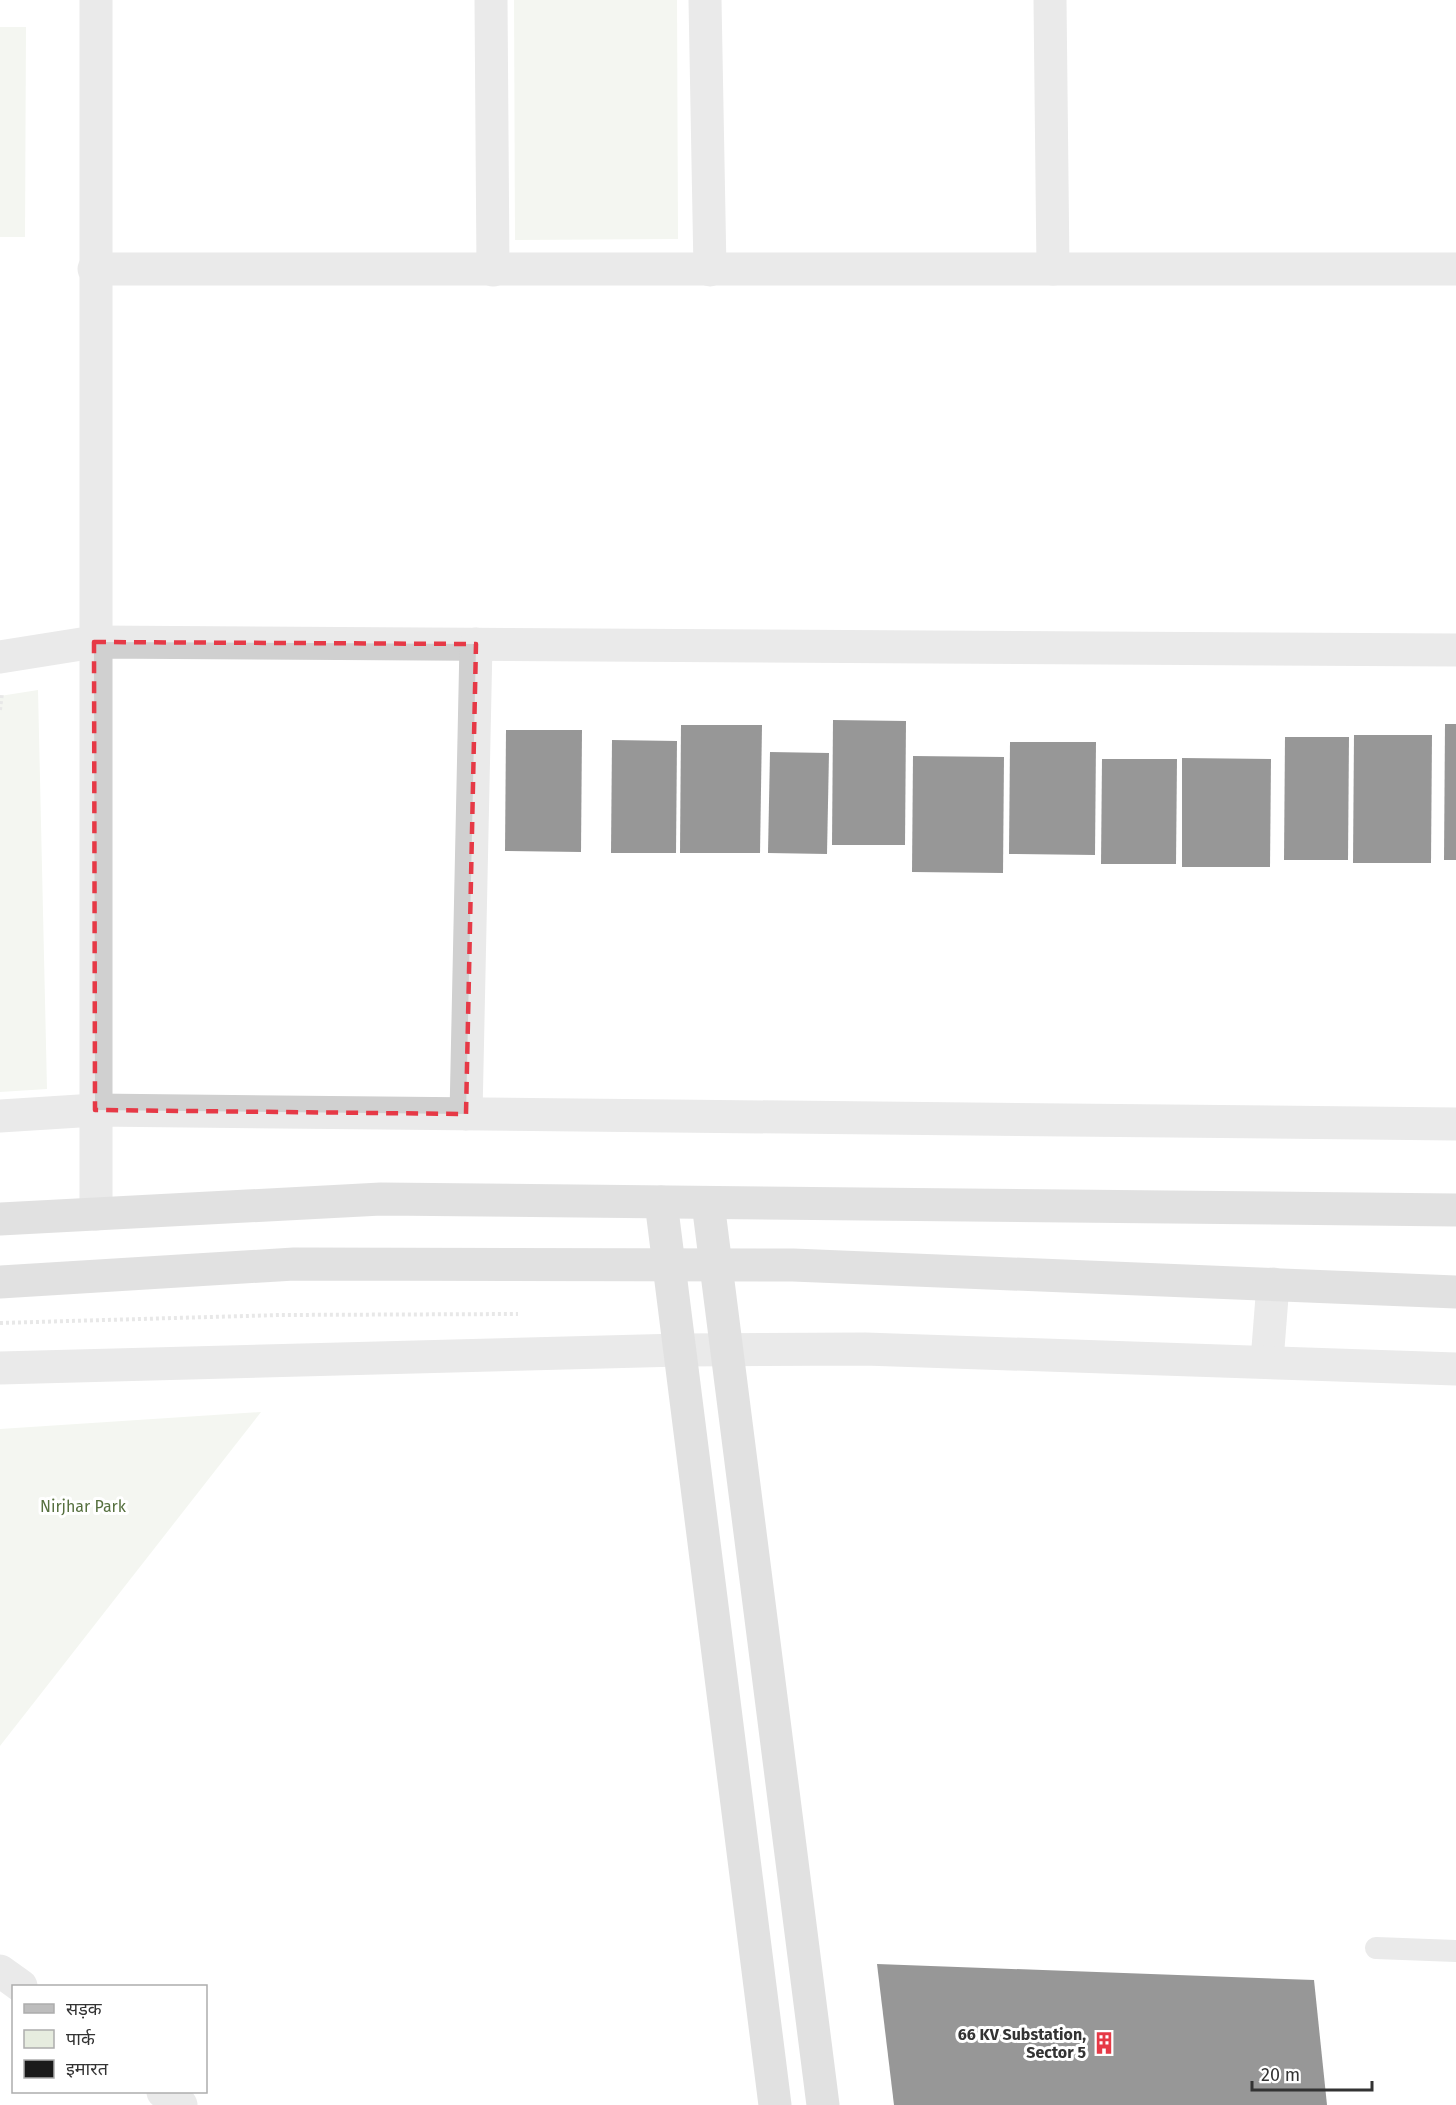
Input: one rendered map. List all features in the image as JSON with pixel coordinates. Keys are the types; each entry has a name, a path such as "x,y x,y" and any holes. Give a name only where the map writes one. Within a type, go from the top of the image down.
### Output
{"street":[{"path":"96,0 94,269 96,1214"},
{"path":"491,0 493,270"},
{"path":"705,0 710,270"},
{"path":"1050,0 1053,269"},
{"path":"94,269 1456,270"},
{"path":"0,657 94,642 1456,650"},
{"path":"466,1114 476,644"},
{"path":"0,1116 95,1110 1456,1124"},
{"path":"0,1219 381,1199 1456,1210"},
{"path":"661,1202 775,2105"},
{"path":"708,1203 823,2105"},
{"path":"0,1282 294,1264 716,1264 793,1265 1456,1292"},
{"path":"1267,1361 1273,1284"},
{"path":"0,1368 680,1350 865,1349 1456,1369"},
{"path":"0,1971 20,1985"},
{"path":"166,2093 181,2105"}],"lane":[{"path":"1376,1948 1456,1951"}],"path":[{"path":"0,1323 280,1315 529,1314"}],"highlighted area":[{"path":"94,642 476,644 466,1114 95,1110"}],"green space":[{"path":"514,0 677,0 678,239 515,240"},
{"path":"0,27 26,27 25,237 0,237"},
{"path":"38,690 47,1089 0,1092 0,696"},
{"name":"Nirjhar Park","path":"261,1412 0,1746 0,1429"}],"building":[{"path":"833,720 906,721 905,845 832,845"},
{"path":"1445,724 1456,724 1456,860 1444,860"},
{"path":"681,725 762,725 760,853 680,853"},
{"path":"506,730 582,730 581,852 505,851"},
{"path":"1354,735 1432,735 1431,863 1353,863"},
{"path":"1285,737 1349,737 1348,860 1284,860"},
{"path":"612,740 677,741 676,853 611,853"},
{"path":"1010,742 1096,742 1095,855 1009,854"},
{"path":"770,752 829,753 827,854 768,853"},
{"path":"913,756 1004,757 1003,873 912,872"},
{"path":"1182,758 1271,759 1270,867 1182,867"},
{"path":"1102,759 1177,759 1176,864 1101,864"},
{"name":"66 KV Substation, Sector 5","path":"877,1964 1314,1980 1327,2105 894,2105"}],"place":[{"name":"66 KV Substation, Sector 5","path":"1104,2043"}]}
